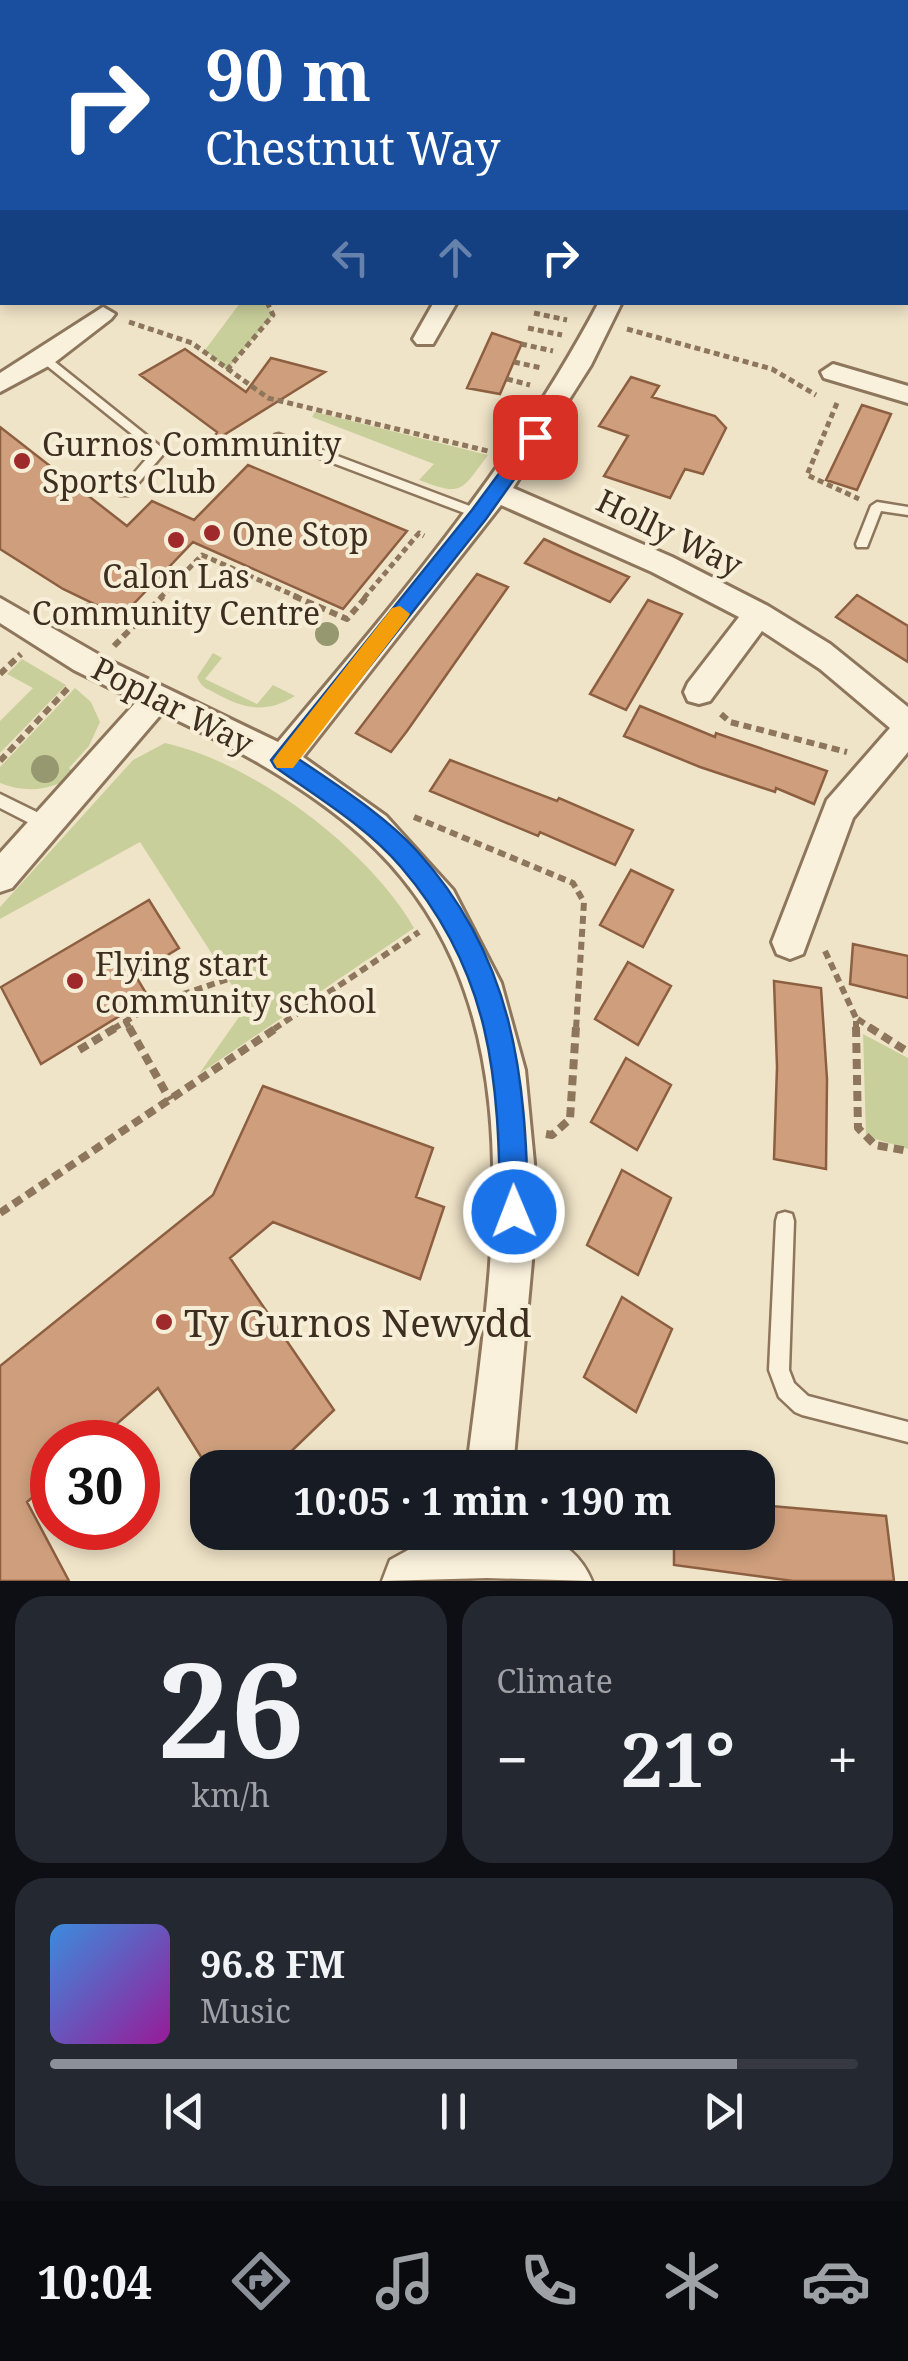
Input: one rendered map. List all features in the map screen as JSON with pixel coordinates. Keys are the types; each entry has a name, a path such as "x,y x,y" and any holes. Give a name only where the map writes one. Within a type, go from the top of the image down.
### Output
{"street":[{"path":"425,340 444,305"},
{"path":"282,760 488,503 552,413 606,313"},
{"path":"0,384 45,358 103,314"},
{"path":"833,372 908,395"},
{"name":"Holly Way","path":"488,503 660,560 822,655 908,727"},
{"name":"Poplar Way","path":"0,609 93,666 282,760 408,857 449,911 490,999 503,1044 513,1133 514,1252 492,1450"},
{"name":"Holly Way","path":"699,692 758,614"},
{"path":"0,877 146,715 156,696"},
{"path":"795,930 838,810 908,727"},
{"path":"411,1581 438,1560 460,1550"},
{"path":"509,1550 545,1566 563,1581"}],"lane":[{"path":"45,358 160,451 124,492"},
{"path":"279,438 488,503"},
{"path":"862,544 878,506 908,511"},
{"path":"0,801 48,825"},
{"path":"784,1221 779,1370 786,1390 802,1405 908,1432"}],"path":[{"path":"227,370 273,315 269,305"},
{"path":"606,313 772,369 804,390 839,403 807,475 878,506"},
{"path":"103,314 192,343 268,398 518,461"},
{"path":"113,647 202,554 346,619 419,534 430,538"},
{"path":"0,674 23,652"},
{"path":"0,761 75,681"},
{"path":"699,692 730,722 882,760"},
{"path":"383,836 414,817 573,882 584,902 570,1119 552,1135 513,1133"},
{"path":"0,1214 449,911"},
{"path":"795,930 824,948 856,1018 858,1128 875,1145 908,1151"},
{"path":"79,1050 154,1004 228,979"},
{"path":"856,1018 908,1052"},
{"path":"125,1020 170,1100"}],"green space":[{"path":"239,305 268,305 273,315 227,370 205,350"},
{"path":"315,412 488,455 466,483 445,488 419,480 434,464 312,417"},
{"path":"213,653 222,658 205,679 257,704 273,685 295,696 274,705 255,707 215,693 197,677"},
{"path":"22,659 66,685 0,753 0,721 33,688 7,674"},
{"path":"75,688 91,702 100,722 89,746 69,768 77,774 40,789 0,783 0,767"},
{"path":"165,743 235,769 306,813 369,869 414,928 199,1074 246,1007 140,842 0,919 0,907 133,760"},
{"path":"863,1034 908,1058 908,1149 866,1136"}],"building":[{"path":"492,333 522,343 500,394 467,388"},
{"path":"185,349 246,392 271,358 325,372 211,443 217,432 140,375"},
{"path":"631,377 659,386 652,397 715,416 726,428 703,474 685,469 670,498 604,476 628,436 599,426"},
{"path":"862,405 891,414 857,490 826,480"},
{"path":"0,427 127,526 152,501 194,520 248,465 407,531 343,609 193,542 121,617 63,589 0,549"},
{"path":"544,539 629,577 610,602 525,563"},
{"path":"477,574 508,587 407,731 391,752 356,733"},
{"path":"857,595 908,626 908,662 836,617"},
{"path":"648,600 682,614 626,710 590,694"},
{"path":"640,706 715,737 716,733 827,771 814,804 776,788 775,792 700,767 624,736"},
{"path":"450,760 557,801 559,798 633,830 615,865 540,832 538,836 430,791"},
{"path":"631,870 673,890 643,947 600,925"},
{"name":"Flying start community school","path":"149,900 179,948 135,975 149,998 41,1064 1,987"},
{"path":"853,944 908,956 908,998 850,984"},
{"path":"628,962 671,986 638,1045 595,1019"},
{"path":"774,981 821,988 827,1079 826,1169 774,1159"},
{"path":"626,1058 671,1085 637,1150 591,1122"},
{"name":"Ty Gurnos Newydd","path":"263,1086 433,1148 416,1197 444,1207 420,1279 273,1222 230,1258 334,1410 293,1450 197,1450 158,1388 121,1420 30,1420 30,1550 53,1550 69,1581 0,1581 0,1366 213,1195"},
{"path":"622,1170 671,1198 638,1275 587,1245"},
{"path":"622,1297 672,1329 636,1412 584,1377"},
{"path":"775,1506 886,1516 894,1581 793,1581 674,1565 674,1550 775,1550"}],"slow traffic":[{"path":"285,761 282,760 400,614"}],"place":[{"name":"Gurnos Community Sports Club","path":"22,461"},
{"name":"One Stop","path":"212,533"},
{"name":"Calon Las Community Centre","path":"176,540"},
{"name":"Flying start community school","path":"75,981"},
{"name":"Ty Gurnos Newydd","path":"164,1322"}],"route":[{"path":"514,1212 513,1133 503,1044 486,984 449,911 408,857 348,806 282,760 479,514 535,437"}]}
